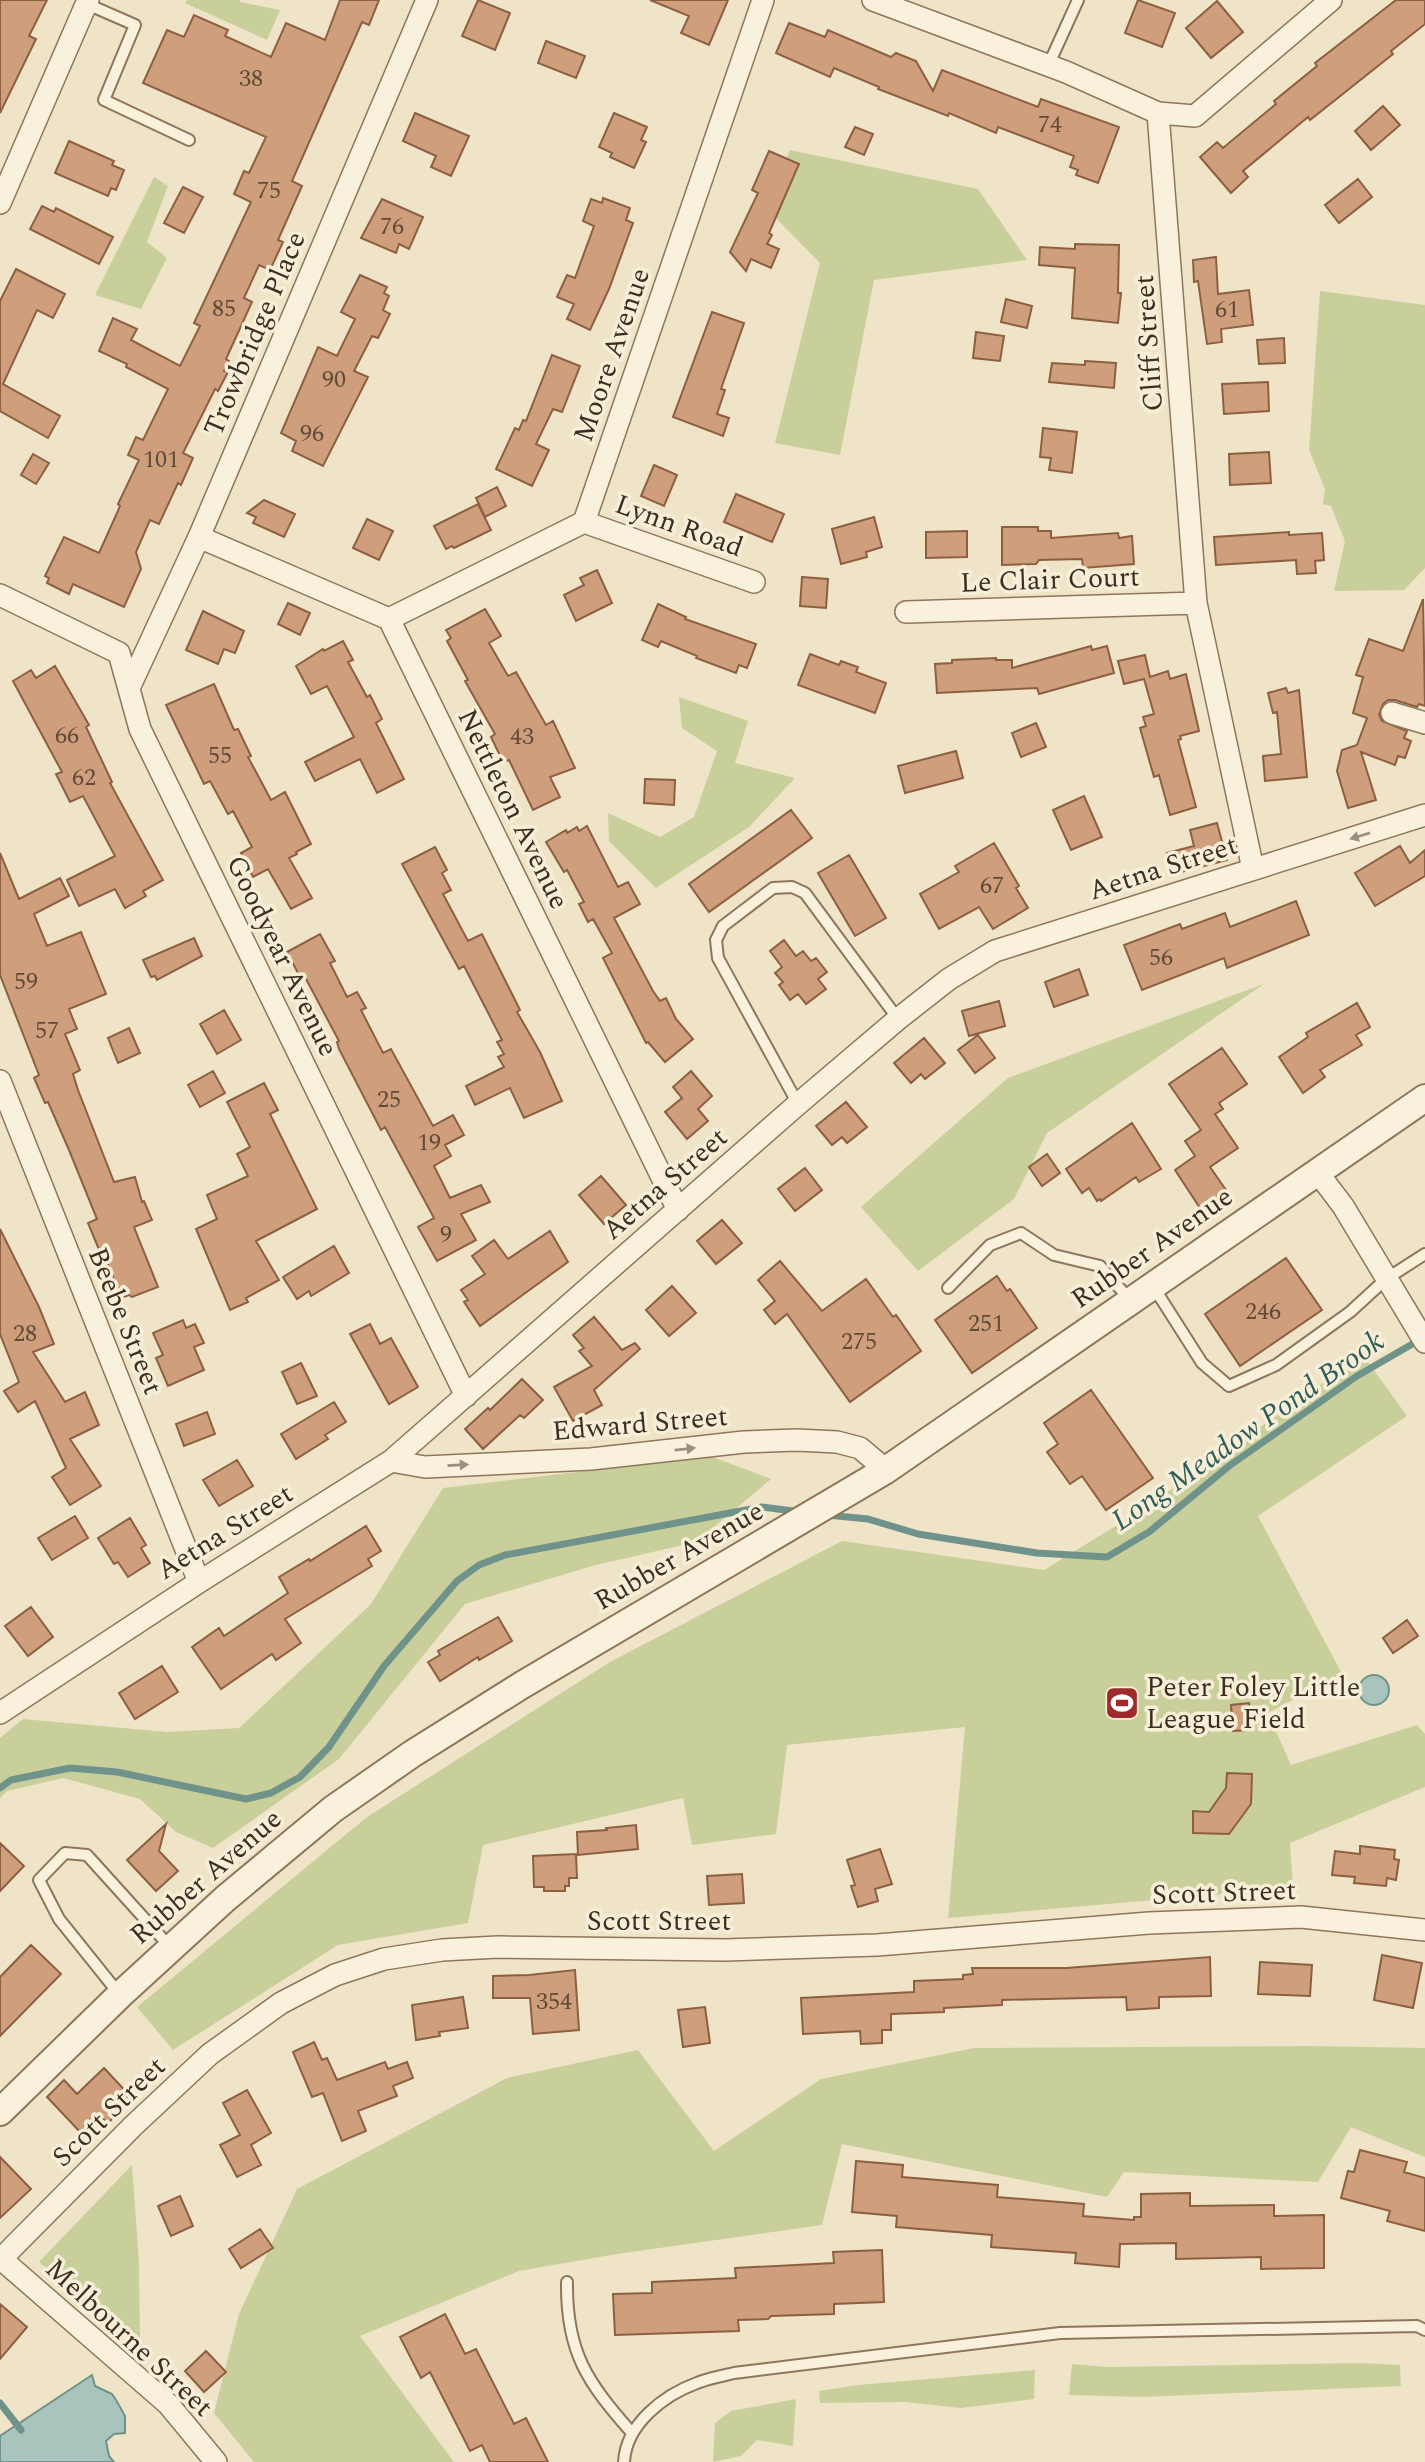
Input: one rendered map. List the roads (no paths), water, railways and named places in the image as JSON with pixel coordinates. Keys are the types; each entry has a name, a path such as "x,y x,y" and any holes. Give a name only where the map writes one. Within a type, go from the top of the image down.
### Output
{"street":[{"name":"Trowbridge Place","path":"129,688 199,537 427,0"},
{"name":"Moore Avenue","path":"584,522 763,0"},
{"path":"873,0 1048,65 1158,113 1195,116 1331,0"},
{"path":"0,203 87,2"},
{"name":"Cliff Street","path":"1158,113 1196,603 1253,869"},
{"path":"199,537 389,619 584,522"},
{"name":"Lynn Road","path":"584,522 754,582"},
{"name":"Goodyear Avenue","path":"0,595 119,653 140,729 466,1396"},
{"name":"Le Clair Court","path":"906,612 1196,603"},
{"name":"Nettleton Avenue","path":"389,619 678,1210"},
{"path":"1392,713 1425,723"},
{"name":"Aetna Street","path":"4,1702 390,1461 798,1104 949,978 996,951 1425,815"},
{"name":"Beebe Street","path":"0,1081 199,1582"},
{"name":"Rubber Avenue","path":"0,2112 120,1995 226,1898 344,1801 412,1754 522,1685 886,1470 1425,1098"},
{"path":"1318,1173 1343,1206 1425,1342"},
{"name":"Edward Street","path":"390,1461 425,1467 591,1459 744,1442 797,1440 837,1442 860,1448 886,1470"},
{"name":"Scott Street","path":"1,2259 133,2126 220,2046 281,2003 335,1975 384,1959 442,1950 498,1947 725,1950 877,1945 1149,1923 1301,1917 1425,1930"},
{"name":"Melbourne Street","path":"1,2259 167,2404 216,2462"}],"lane":[{"path":"1048,65 1078,0"},
{"path":"87,2 135,24 104,100 189,140"},
{"path":"798,1104 718,958 716,940 723,926 773,888 792,887 805,893 898,1019"},
{"path":"947,1288 990,1245 1021,1233 1054,1255 1100,1266 1131,1301"},
{"path":"1153,1286 1202,1363 1229,1386 1276,1365 1350,1312 1386,1279 1425,1254"},
{"path":"120,1995 59,1919 39,1880 65,1853 87,1856 171,1948"},
{"path":"567,2282 567,2308 578,2359 603,2399 632,2432"},
{"path":"624,2462 624,2453 632,2432 649,2412 668,2397 698,2382 778,2367 1059,2333 1417,2326 1425,2330"}],"water":[{"path":"1374,1675 1380,1676 1388,1684 1388,1696 1380,1704 1374,1705 1368,1704 1360,1696 1359,1690 1360,1684 1368,1676"},
{"path":"92,2375 95,2386 112,2394 125,2416 125,2433 114,2434 106,2441 109,2456 114,2462 0,2462 0,2436"}],"waterway":[{"name":"Long Meadow Pond Brook","path":"827,1515 868,1519 918,1534 1037,1553 1107,1557 1149,1532 1229,1466 1357,1376 1421,1339"},
{"name":"Long Meadow Pond Brook","path":"0,1788 11,1780 70,1768 117,1772 246,1799 271,1793 300,1777 329,1747 384,1666 457,1581 479,1565 505,1555 762,1507 801,1512"},
{"name":"Long Meadow Pond Brook","path":"0,2403 21,2430"}],"place":[{"name":"Peter Foley Little League Field","path":"1122,1703"}]}
